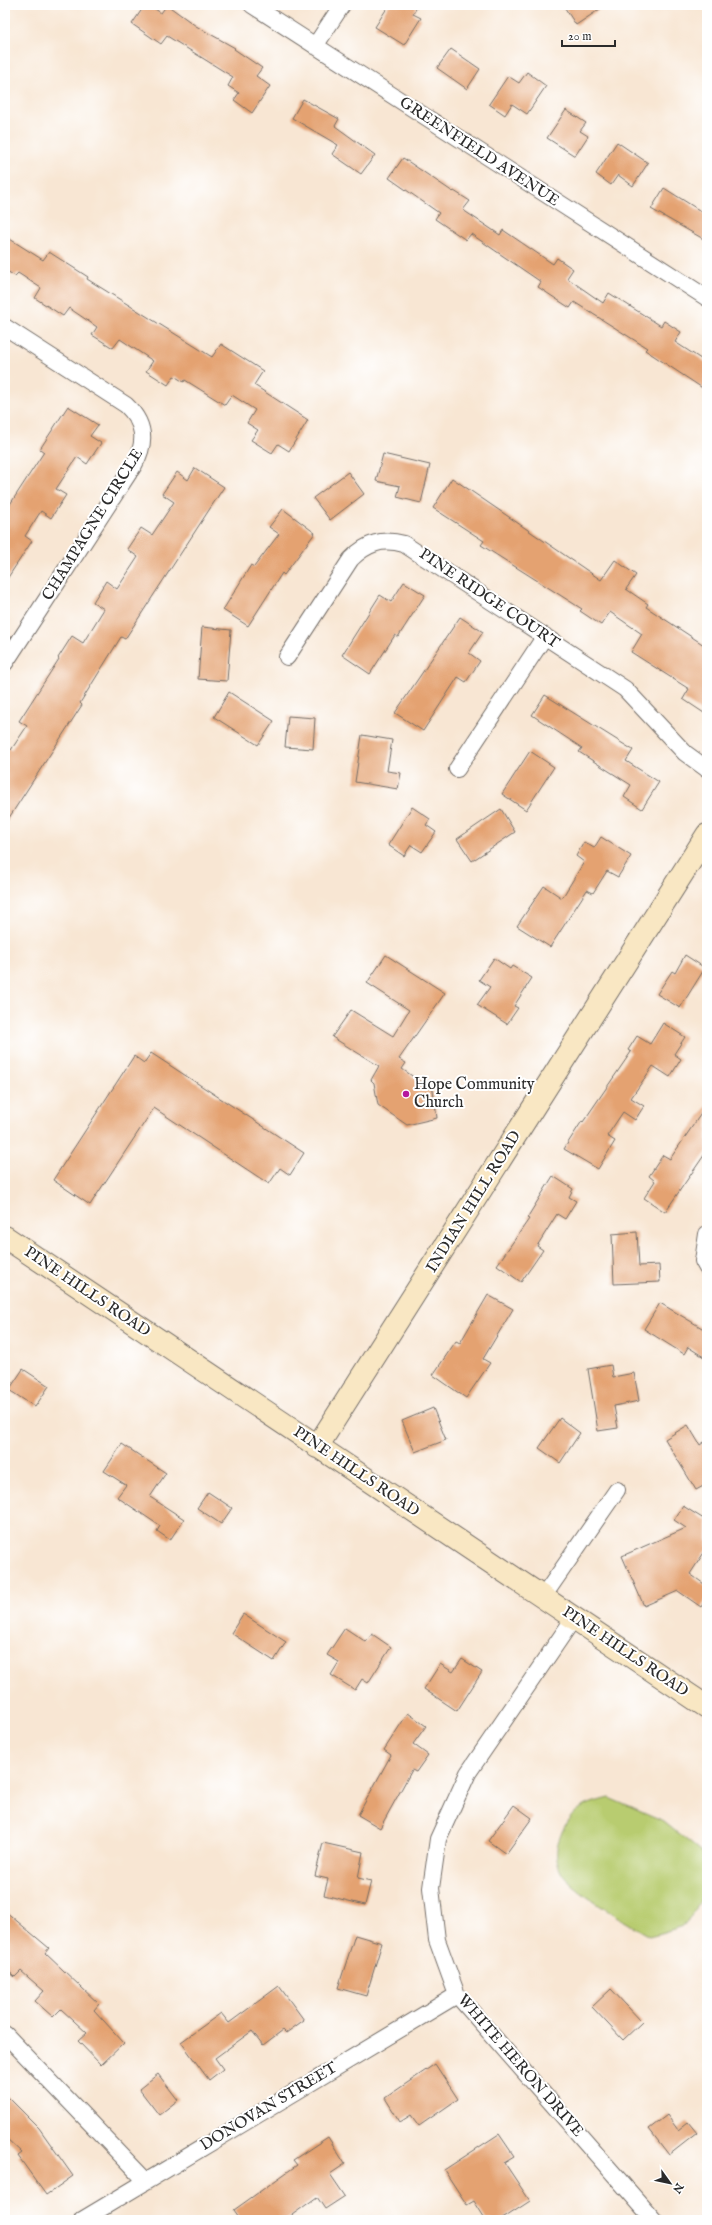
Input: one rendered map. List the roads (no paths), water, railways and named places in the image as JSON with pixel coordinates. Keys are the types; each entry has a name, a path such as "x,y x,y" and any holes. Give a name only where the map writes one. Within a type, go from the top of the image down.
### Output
{"main road":[{"name":"INDIAN HILL ROAD","path":"317,1447 707,835"},
{"name":"PINE HILLS ROAD","path":"5,1237 707,1707"}],"street":[{"name":"GREENFIELD AVENUE","path":"252,5 707,298"},
{"path":"315,46 342,5"},
{"name":"CHAMPAGNE CIRCLE","path":"5,327 126,405 140,421 143,438 139,455 134,465 5,663"},
{"name":"PINE RIDGE COURT","path":"287,658 351,559 369,544 381,541 392,541 414,549 625,689 685,753 707,769"},
{"path":"457,769 545,636"},
{"path":"706,1235 703,1261 707,1268"},
{"path":"543,1597 617,1490"},
{"name":"WHITE HERON DRIVE","path":"574,1618 499,1724 468,1773 438,1839 431,1888 437,1940 456,1995 654,2220"},
{"name":"DONOVAN STREET","path":"82,2220 456,1995"},
{"path":"5,2034 146,2181"}],"place":[{"name":"Hope Community Church","path":"406,1094"}]}
